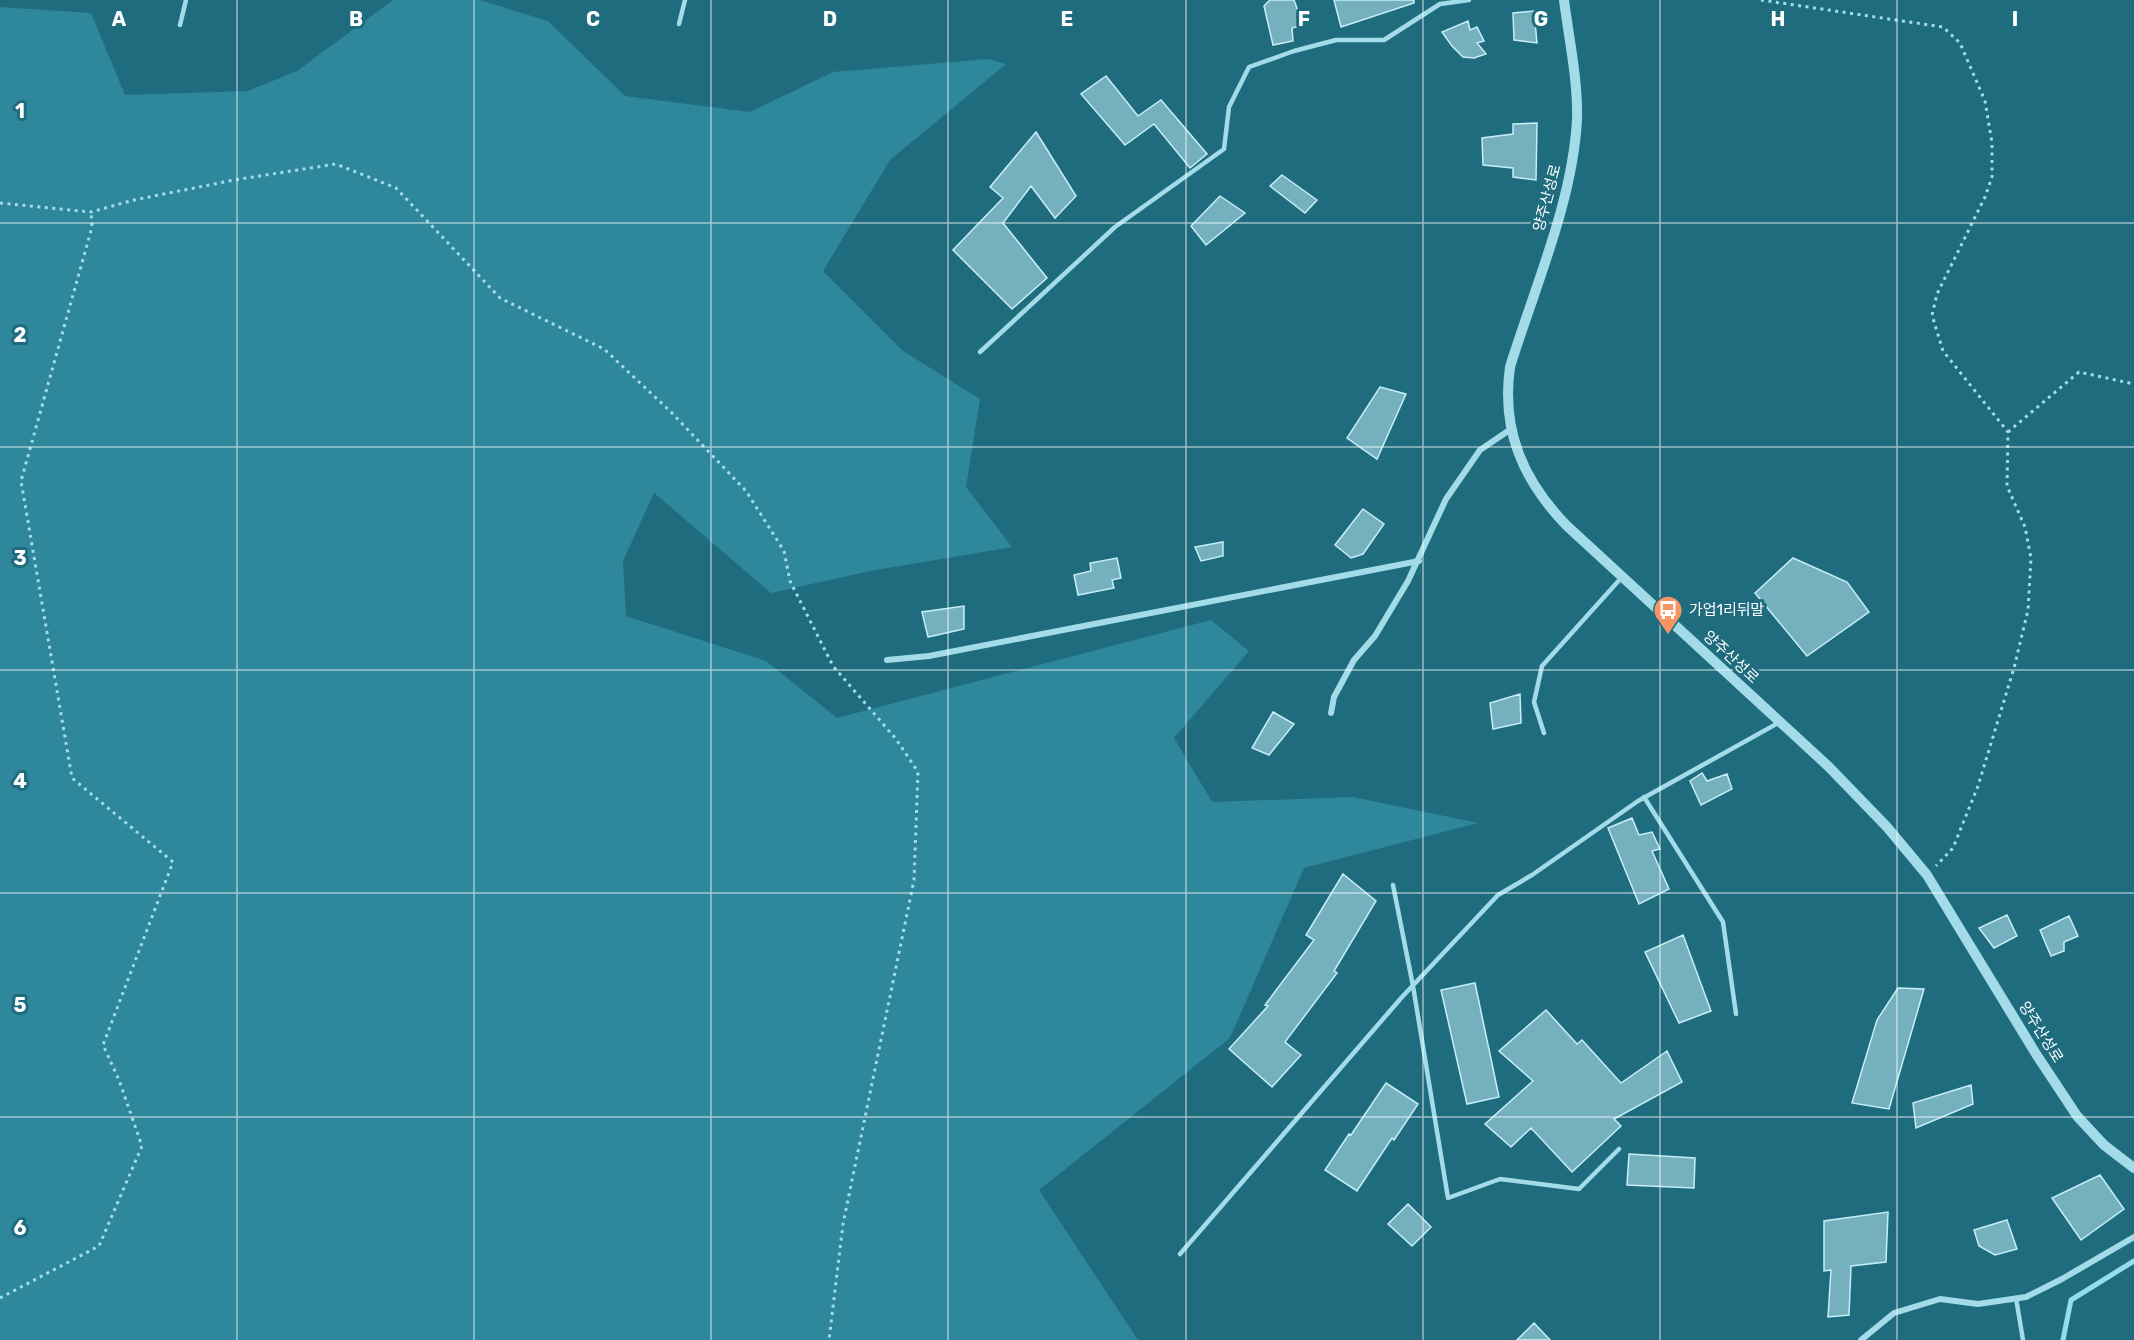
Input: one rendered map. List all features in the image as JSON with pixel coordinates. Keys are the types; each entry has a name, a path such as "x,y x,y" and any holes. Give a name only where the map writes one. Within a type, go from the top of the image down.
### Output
{"street":[{"name":"양주산성로","path":"1564,0 1576,93 1577,118 1574,154 1563,204 1510,367 1507,406 1511,429 1524,468 1553,512 1829,768 1887,827 1927,875 2036,1054 2077,1116 2104,1145 2134,1168"},
{"path":"1331,713 1334,697 1354,660 1375,636 1419,561 1446,499 1480,450 1511,429"},
{"path":"887,660 929,656 1419,561"},
{"path":"1861,1340 1894,1313 1940,1299 1978,1304 2026,1297 2134,1238"}],"lane":[{"path":"180,25 186,0"},
{"path":"679,24 685,0"},
{"path":"980,352 1115,227 1224,149 1229,107 1249,67 1294,51 1336,40 1384,40 1440,4 1469,0"},
{"path":"1544,733 1534,702 1542,666 1622,577"},
{"path":"1180,1254 1413,986 1498,895 1532,875 1644,797 1780,722"},
{"path":"1644,797 1723,922 1736,1014"},
{"path":"1393,885 1413,986 1448,1198 1500,1179 1579,1189 1619,1149"},
{"path":"2016,1298 2023,1340"}],"path":[{"path":"1761,0 1943,27 1960,43 1985,100 1992,143 1992,177 1985,197 1936,294 1932,315 1943,351 2008,432 2007,486 2025,527 2031,558 2028,610 2014,668 1978,786 1953,848 1927,875"},
{"path":"0,203 91,212 134,200 234,180 336,164 396,188 500,298 604,349 671,412 746,491 784,551 790,581 833,666 896,739 918,772 914,880 843,1224 829,1340"},
{"path":"0,1298 99,1246 142,1146 119,1080 103,1046 173,862 72,778 21,481 92,227 91,212"},
{"path":"2008,432 2079,372 2134,384"}],"shaded area":[{"path":"393,0 480,0 548,21 625,96 750,112 833,72 988,59 1006,64 890,160 823,271 903,351 980,399 966,487 1012,547 870,571 771,593 654,493 623,561 626,616 766,661 837,718 1211,620 1249,651 1174,738 1212,802 1353,797 1478,823 1304,868 1230,1038 1039,1190 1138,1340 0,1340 0,7 91,13 125,95 248,91 297,71"}],"building":[{"path":"1270,0 1294,0 1303,25 1292,28 1293,41 1273,45 1264,6"},
{"path":"1334,0 1414,0 1414,3 1341,27"},
{"path":"1534,11 1537,43 1514,40 1513,13"},
{"path":"1468,21 1470,30 1477,27 1484,41 1477,43 1486,54 1474,58 1463,57 1442,32"},
{"path":"1106,76 1138,116 1161,100 1207,154 1190,168 1154,124 1125,145 1081,94"},
{"path":"1537,123 1536,180 1513,177 1513,168 1483,165 1482,138 1513,134 1513,124"},
{"path":"1036,132 1076,196 1055,218 1031,186 1003,223 1047,278 1012,309 953,250 1003,198 990,187"},
{"path":"1282,175 1317,200 1305,213 1270,186"},
{"path":"1220,196 1245,213 1206,245 1191,226"},
{"path":"1380,387 1406,394 1377,459 1347,438"},
{"path":"1363,509 1384,524 1363,554 1351,558 1335,545"},
{"path":"1223,542 1223,556 1201,561 1195,547"},
{"path":"1117,558 1121,578 1112,580 1114,588 1078,595 1074,575 1091,571 1090,563"},
{"path":"1793,558 1847,582 1869,612 1807,656 1755,593"},
{"path":"964,606 964,629 928,637 922,612"},
{"path":"1520,694 1521,723 1493,729 1490,703"},
{"path":"1273,712 1294,724 1269,755 1252,748"},
{"path":"1702,773 1707,781 1727,774 1732,789 1701,805 1690,781"},
{"path":"1632,818 1639,835 1652,832 1660,849 1652,851 1669,889 1639,904 1608,828"},
{"path":"1343,874 1376,901 1334,971 1337,973 1285,1042 1301,1055 1272,1087 1229,1049 1268,1006 1265,1005 1314,940 1306,935"},
{"path":"2007,915 2017,936 1994,948 1979,928"},
{"path":"2069,916 2078,936 2064,942 2064,951 2051,956 2040,930"},
{"path":"1683,935 1711,1011 1679,1023 1645,952"},
{"path":"1475,983 1499,1097 1467,1104 1441,990"},
{"path":"1898,988 1924,989 1889,1109 1852,1103 1877,1020"},
{"path":"1546,1010 1577,1044 1582,1040 1621,1083 1667,1051 1682,1082 1614,1119 1621,1126 1572,1172 1531,1128 1511,1147 1485,1124 1533,1081 1499,1051"},
{"path":"1386,1083 1418,1104 1357,1191 1325,1170"},
{"path":"1971,1085 1973,1104 1916,1128 1913,1103"},
{"path":"1629,1154 1695,1158 1694,1188 1627,1185"},
{"path":"2100,1175 2124,1209 2081,1240 2052,1198"},
{"path":"1408,1204 1431,1227 1412,1246 1388,1224"},
{"path":"1888,1212 1886,1262 1851,1266 1849,1315 1828,1317 1831,1270 1824,1271 1824,1221"},
{"path":"2007,1220 2017,1249 1995,1255 1979,1246 1974,1230"},
{"path":"1534,1323 1550,1340 1517,1340"}],"waterway":[{"path":"2063,1340 2071,1300 2134,1261"}],"place":[{"name":"가업1리뒤말","path":"1668,636"}]}
